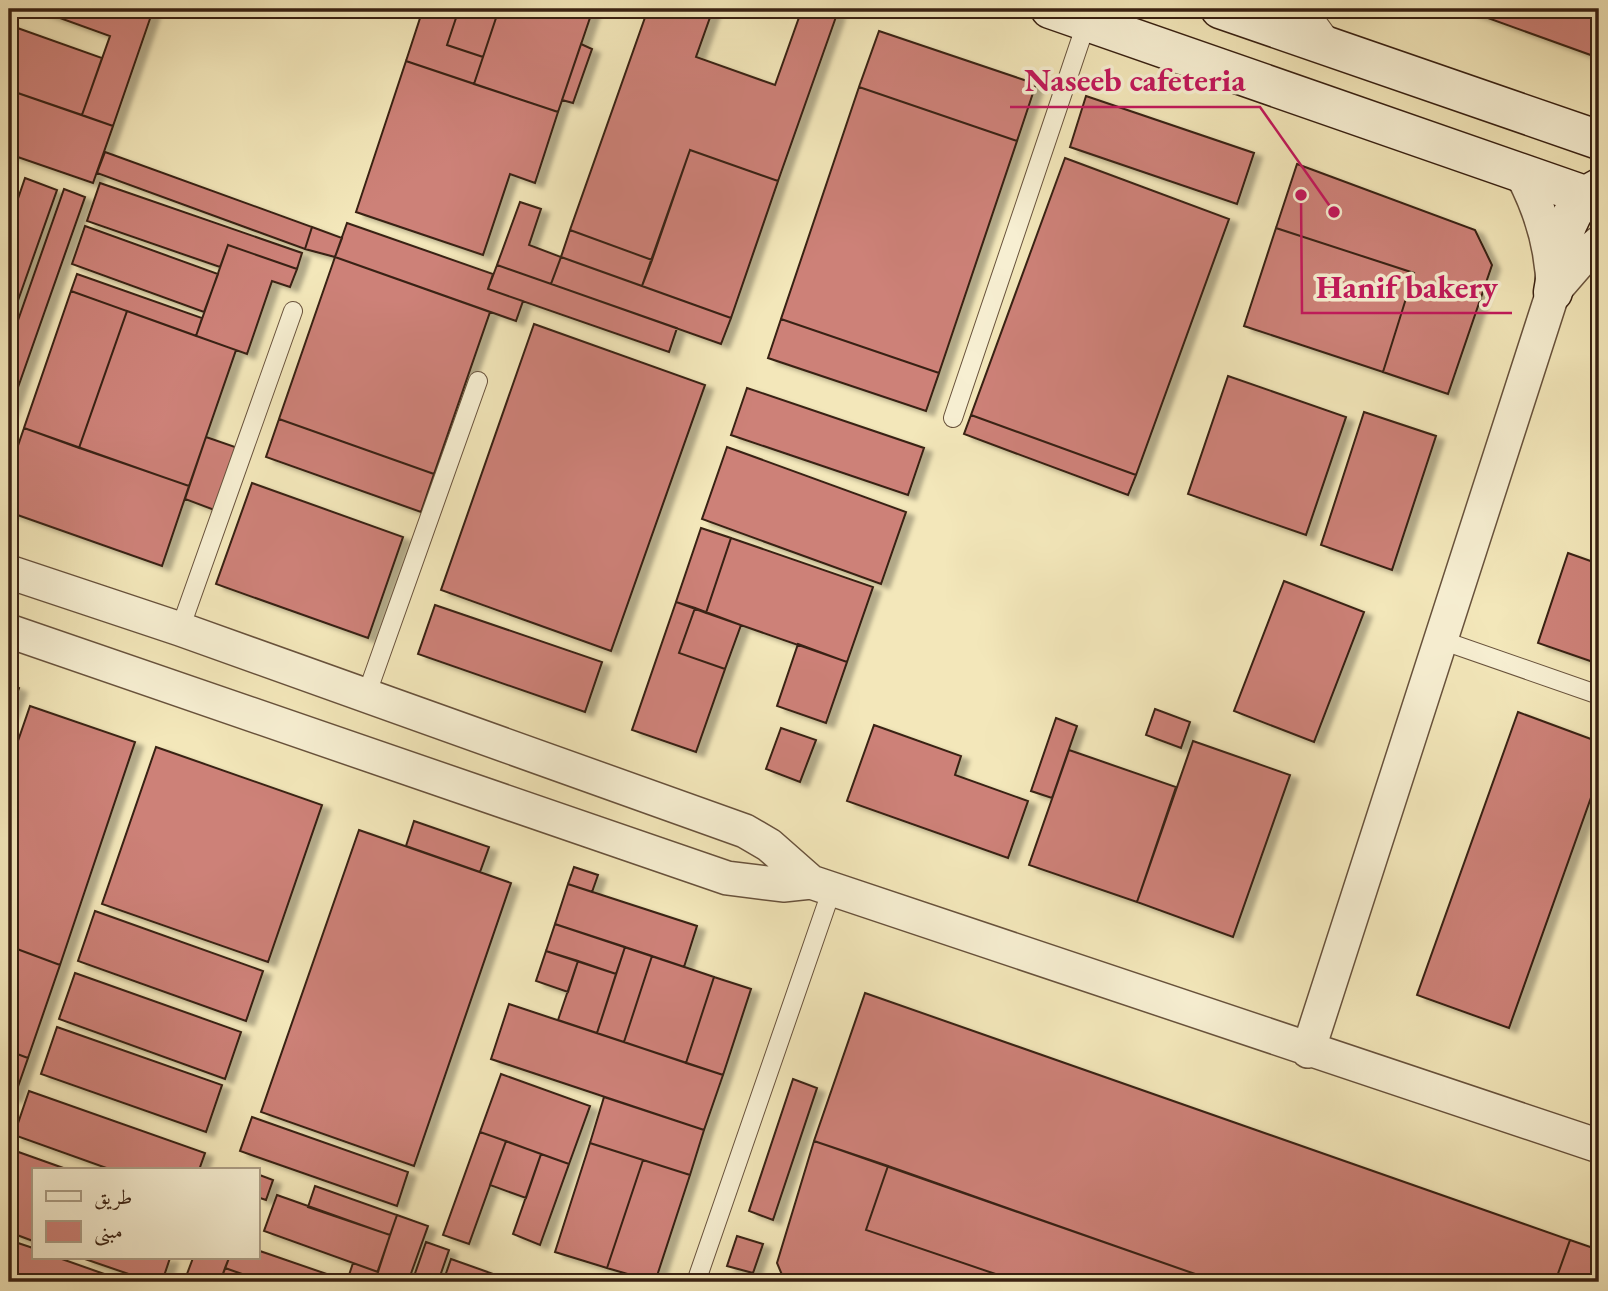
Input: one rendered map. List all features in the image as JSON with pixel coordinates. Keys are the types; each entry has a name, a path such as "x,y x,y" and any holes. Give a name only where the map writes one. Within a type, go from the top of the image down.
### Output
{"main road":[{"path":"1049,9 1522,174 1595,195 1565,228 1553,292"},
{"path":"1220,9 1337,47 1599,140"}],"street":[{"path":"1308,1051 1553,292 1549,243 1533,196 1522,174"},
{"path":"1553,292 1599,243"},
{"path":"9,572 180,629 744,831 769,845 822,885 1308,1051 1599,1146"},
{"path":"9,631 727,878 783,885 822,885"}],"lane":[{"path":"1308,9 1337,47"},
{"path":"953,418 1087,21"},
{"path":"180,629 293,311"},
{"path":"366,696 478,381"},
{"path":"1441,640 1599,695"},
{"path":"696,1282 822,885"}],"building":[{"path":"35,9 140,9 152,13 113,126 82,115 110,36"},
{"path":"423,9 459,9 447,45 483,57 474,84 406,61"},
{"path":"459,9 499,9 483,57 447,45"},
{"path":"499,9 593,9 558,112 474,84"},
{"path":"648,9 713,9 696,57 775,85 802,9 822,9 837,14 778,181 690,150 652,260 570,230"},
{"path":"1463,9 1599,9 1599,58"},
{"path":"9,25 102,58 82,115 9,90"},
{"path":"879,31 1036,84 1017,141 859,87"},
{"path":"581,44 592,49 573,103 562,100"},
{"path":"406,61 558,112 535,183 510,174 483,255 356,212"},
{"path":"859,87 1017,141 939,373 781,319"},
{"path":"9,90 113,126 93,183 9,154"},
{"path":"1086,96 1254,153 1237,204 1070,147"},
{"path":"690,150 778,181 731,318 642,286"},
{"path":"105,152 312,227 305,249 97,173"},
{"path":"1065,158 1229,219 1136,475 971,415"},
{"path":"1297,164 1475,230 1492,265 1448,394 1383,372 1414,273 1276,228"},
{"path":"25,178 57,190 9,326 9,225"},
{"path":"100,183 302,253 297,269 228,245 220,267 87,221"},
{"path":"64,189 85,197 9,413 9,346"},
{"path":"520,202 541,209 529,245 561,257 551,284 497,265"},
{"path":"347,223 493,274 488,289 523,301 516,321 335,257"},
{"path":"85,226 218,274 204,312 72,264"},
{"path":"312,227 342,238 335,257 305,249"},
{"path":"1276,228 1414,273 1383,372 1244,326"},
{"path":"570,230 652,260 642,286 561,257"},
{"path":"228,245 297,269 290,287 272,281 247,354 196,336"},
{"path":"335,257 490,312 434,474 279,419"},
{"path":"561,257 731,318 721,344 551,284"},
{"path":"497,265 677,328 669,352 488,289"},
{"path":"77,274 202,318 196,336 71,291"},
{"path":"71,291 127,311 79,448 24,428"},
{"path":"127,311 236,350 189,486 79,448"},
{"path":"781,319 939,373 926,411 768,358"},
{"path":"534,324 705,385 611,651 441,590"},
{"path":"1228,376 1346,417 1306,535 1188,494"},
{"path":"747,388 924,448 908,495 731,435"},
{"path":"1364,412 1436,436 1392,570 1321,545"},
{"path":"971,415 1136,475 1128,495 964,434"},
{"path":"279,419 434,474 421,512 266,457"},
{"path":"24,428 189,486 162,566 9,512 9,472"},
{"path":"206,437 238,448 217,511 185,499"},
{"path":"727,447 906,512 881,584 702,519"},
{"path":"252,483 403,537 368,638 216,584"},
{"path":"701,528 731,538 706,613 676,602"},
{"path":"731,538 873,587 847,662 706,613"},
{"path":"1568,553 1599,564 1599,664 1538,643"},
{"path":"1284,581 1364,612 1314,742 1234,711"},
{"path":"676,602 695,608 679,653 725,669 696,752 632,730"},
{"path":"435,605 602,662 585,712 418,654"},
{"path":"695,608 741,625 725,669 679,653"},
{"path":"798,644 847,662 826,723 777,706"},
{"path":"9,684 19,688 9,717"},
{"path":"30,706 135,742 60,965 9,946 9,767"},
{"path":"1155,709 1190,722 1181,748 1146,735"},
{"path":"1518,712 1599,742 1599,775 1509,1028 1417,995"},
{"path":"1056,718 1077,726 1052,798 1031,791"},
{"path":"874,725 961,756 955,775 1028,801 1008,858 847,801"},
{"path":"781,728 816,740 800,782 766,769"},
{"path":"1193,741 1290,775 1233,937 1137,902"},
{"path":"156,747 322,805 268,962 102,904"},
{"path":"1069,750 1176,787 1137,902 1029,865"},
{"path":"414,821 489,847 480,872 406,846"},
{"path":"359,830 511,883 414,1166 261,1112"},
{"path":"574,867 598,875 592,892 568,884"},
{"path":"568,884 697,926 684,967 555,924"},
{"path":"95,911 263,971 246,1021 78,961"},
{"path":"555,924 625,947 616,974 546,951"},
{"path":"9,946 60,965 28,1058 9,1051"},
{"path":"625,947 652,956 624,1042 597,1033"},
{"path":"546,951 578,961 568,992 536,981"},
{"path":"652,956 714,977 686,1063 624,1042"},
{"path":"578,961 616,974 597,1033 558,1020"},
{"path":"75,973 241,1032 225,1079 59,1019"},
{"path":"714,977 751,989 723,1075 686,1063"},
{"path":"865,993 1570,1240 1555,1282 1218,1282 814,1141"},
{"path":"509,1004 723,1075 704,1130 491,1059"},
{"path":"57,1027 222,1085 206,1132 41,1074"},
{"path":"9,1051 28,1058 14,1098 9,1096"},
{"path":"501,1074 590,1106 569,1164 480,1132"},
{"path":"793,1079 817,1088 773,1220 749,1211"},
{"path":"29,1091 205,1153 200,1168 106,1168 14,1135"},
{"path":"604,1097 704,1130 690,1175 590,1143"},
{"path":"252,1117 408,1172 397,1206 240,1151"},
{"path":"480,1132 506,1141 469,1244 443,1235"},
{"path":"506,1141 541,1154 526,1198 490,1185"},
{"path":"814,1141 888,1166 866,1230 1019,1282 785,1282 777,1263"},
{"path":"590,1143 643,1160 607,1268 555,1252"},
{"path":"10,1149 63,1168 32,1168 32,1241 9,1232"},
{"path":"541,1154 569,1164 540,1245 513,1234"},
{"path":"643,1160 690,1175 655,1282 607,1268"},
{"path":"888,1166 1218,1282 1019,1282 866,1230"},
{"path":"259,1175 273,1180 266,1200 259,1198"},
{"path":"315,1186 397,1215 390,1235 308,1207"},
{"path":"277,1195 390,1235 378,1272 264,1231"},
{"path":"397,1215 428,1226 408,1282 374,1282"},
{"path":"737,1236 763,1244 753,1273 727,1266"},
{"path":"9,1240 32,1248 32,1260 65,1260 127,1282 9,1282"},
{"path":"1570,1240 1599,1250 1599,1282 1555,1282"},
{"path":"426,1242 449,1250 438,1282 412,1282"},
{"path":"259,1251 347,1281 353,1263 378,1272 374,1282 265,1282 225,1268 228,1260 259,1260"},
{"path":"451,1259 499,1276 497,1282 443,1282"},
{"path":"88,1260 169,1260 162,1282 152,1282"},
{"path":"192,1260 228,1260 220,1282 184,1282"},
{"path":"225,1268 265,1282 220,1282"}],"place":[{"name":"Hanif bakery","path":"1301,195"},
{"name":"Naseeb cafeteria","path":"1334,212"}]}
